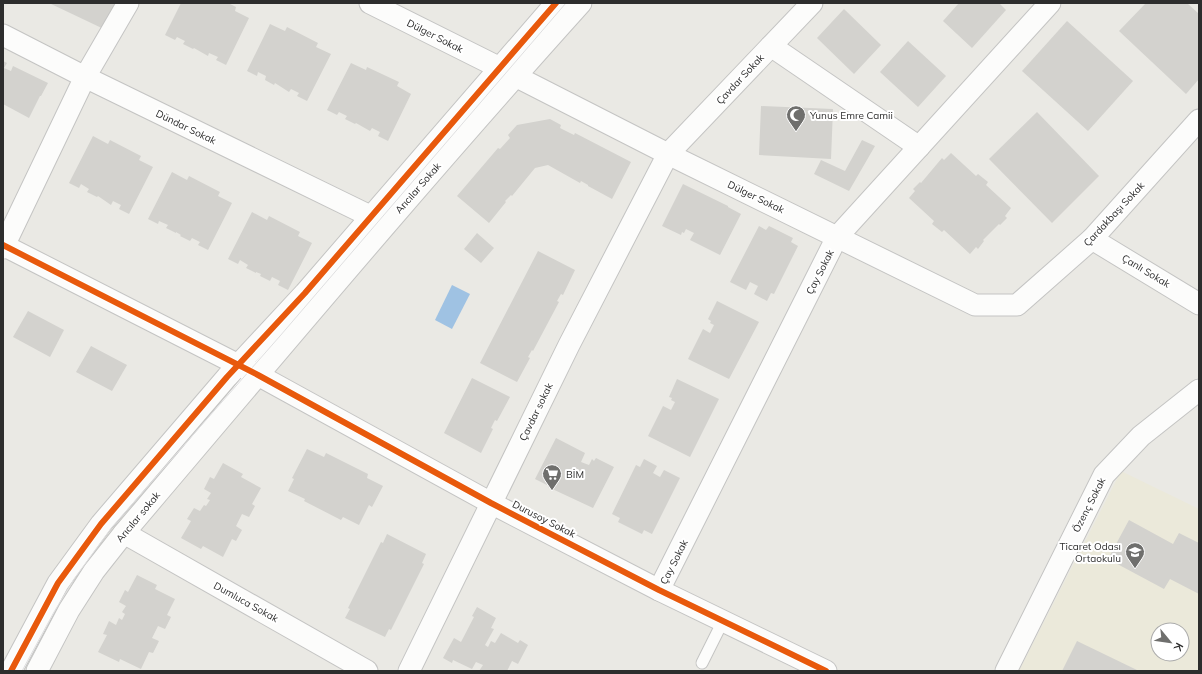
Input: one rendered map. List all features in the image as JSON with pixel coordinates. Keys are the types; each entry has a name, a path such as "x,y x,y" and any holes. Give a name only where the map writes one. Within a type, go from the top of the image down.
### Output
{"street":[{"path":"3,246 85,77 128,3"},
{"name":"Dülger Sokak","path":"370,3 668,154 975,305 1000,305"},
{"path":"11,671 58,583 97,530 222,383 305,293 370,216 507,72 556,3"},
{"name":"Arıcılar Sokak","path":"258,375 385,225 507,72 581,3"},
{"name":"Çavdar Sokak","path":"668,154 812,3"},
{"name":"Çay Sokak","path":"659,590 837,237 1050,3"},
{"name":"Dündar Sokak","path":"3,35 85,77 370,216"},
{"path":"771,46 919,147"},
{"name":"Çardakbaşı Sokak","path":"1000,305 1017,305 1092,239 1199,120"},
{"name":"Çavdar sokak","path":"409,671 573,338 668,154"},
{"name":"Çanlı Sokak","path":"1092,239 1199,304"},
{"name":"Durusoy Sokak","path":"3,246 258,375 491,503 659,590 826,671"},
{"name":"Arıcılar sokak","path":"37,671 69,610 94,571 124,533 258,375"},
{"name":"Özenç Sokak","path":"1006,671 1104,475 1141,436 1199,390"},
{"name":"Dumluca Sokak","path":"124,533 367,671"}],"lane":[{"path":"702,663 723,621"}],"shaded area":[{"name":"Ticaret Odası Ortaokulu","path":"1121,471 1199,509 1199,671 1019,671"}],"water":[{"path":"452,285 470,294 452,329 435,320"}],"building":[{"path":"49,3 121,3 108,31"},
{"path":"181,3 228,3 236,7 235,11 249,18 226,65 216,60 218,57 209,53 208,56 183,44 185,41 177,37 175,40 165,35"},
{"path":"959,3 999,3 1006,10 972,48 943,21"},
{"path":"1146,3 1187,3 1199,14 1199,79 1186,94 1119,31"},
{"path":"844,9 881,45 854,74 817,38"},
{"path":"1067,21 1133,81 1088,131 1022,71"},
{"path":"270,24 285,31 287,27 318,43 316,47 331,54 307,101 297,96 299,93 291,89 289,92 275,83 274,85 265,80 266,76 258,72 257,76 247,71"},
{"path":"908,41 946,76 918,107 880,72"},
{"path":"3,61 7,63 4,68 11,71 13,66 48,83 29,118 3,104"},
{"path":"351,63 366,70 367,67 399,82 397,86 411,94 388,141 378,136 380,132 372,128 370,131 345,119 347,116 339,112 337,115 327,110"},
{"name":"Yunus Emre Camii","path":"761,106 833,109 831,159 759,155"},
{"path":"1037,112 1099,176 1052,223 989,159"},
{"path":"550,119 561,125 560,128 574,135 575,133 631,162 612,199 581,181 580,183 548,165 535,168 512,196 511,195 505,201 506,202 489,223 457,196 498,148 500,149 510,138 508,135 517,125"},
{"path":"93,136 108,144 110,140 141,156 139,160 153,167 129,214 119,209 121,205 113,201 111,205 98,196 97,197 87,192 89,189 81,184 79,188 69,183"},
{"path":"862,140 875,146 849,191 814,174 821,160 845,171"},
{"path":"951,153 976,176 978,174 988,182 986,185 1011,208 1005,216 1007,218 983,240 984,241 978,249 976,247 970,254 944,230 942,232 932,224 934,221 909,198 915,191 913,189 920,182 921,183 942,158 944,160"},
{"path":"172,172 187,180 189,176 220,192 218,196 232,203 208,250 198,245 200,242 192,238 190,241 180,236 181,235 176,232 166,228 168,225 159,221 158,224 148,219"},
{"path":"683,184 741,214 720,255 690,240 694,233 686,229 681,235 662,226"},
{"path":"252,212 267,220 269,216 300,232 298,236 312,243 288,290 278,285 280,281 272,277 270,281 260,276 261,274 246,268 248,265 240,260 238,264 228,259"},
{"path":"759,226 766,230 769,226 793,238 791,242 798,246 774,294 771,293 767,301 754,294 758,286 750,282 746,290 730,282"},
{"path":"477,233 494,248 481,263 464,249"},
{"path":"538,251 575,270 563,295 561,294 557,301 559,302 533,351 532,350 528,357 530,358 517,382 480,363"},
{"path":"717,301 759,322 729,379 688,359 703,329 710,333 714,325 710,323 711,321 708,319"},
{"path":"28,311 64,330 50,357 13,337"},
{"path":"91,346 127,365 112,391 76,372"},
{"path":"472,378 510,397 497,421 495,420 491,428 493,429 481,453 444,433"},
{"path":"677,379 719,399 690,457 648,436 663,406 671,410 675,402 669,397"},
{"path":"556,438 585,453 581,462 589,465 592,459 594,461 596,458 614,467 593,508 548,487 549,486 535,479"},
{"path":"307,449 324,457 326,453 368,474 367,478 383,486 372,507 369,505 359,525 343,517 341,520 288,491 294,479 292,478"},
{"path":"644,459 657,466 653,473 660,477 664,470 680,478 652,534 644,530 642,534 618,522 620,518 612,514 636,465 640,467"},
{"path":"223,463 243,474 241,477 261,488 252,504 255,506 249,517 242,514 236,526 242,530 236,541 232,539 223,557 203,546 201,549 181,538 191,521 187,519 194,508 200,511 210,500 207,499 211,493 204,489 210,477 214,479"},
{"path":"1129,520 1173,544 1179,533 1199,543 1199,594 1170,579 1164,589 1108,559"},
{"path":"387,534 426,554 422,563 424,564 391,630 389,629 385,637 345,618 350,609 348,608 381,542 383,543"},
{"path":"137,575 157,585 155,589 175,599 167,615 171,617 165,629 158,626 152,638 159,641 153,653 149,652 141,669 120,659 119,662 98,652 107,635 103,634 109,621 116,625 119,618 122,620 125,614 122,612 126,606 119,602 125,590 128,592"},
{"path":"477,607 496,618 491,628 494,629 485,645 488,647 491,641 495,643 501,633 518,643 520,640 528,645 518,664 512,661 507,671 479,671 483,665 476,662 472,669 453,660 452,663 443,658 454,638 461,642 474,617 472,616"},
{"path":"1077,641 1137,670 1062,671"}],"tram line":[{"path":"22,671 74,579 112,527 280,336 566,3"}],"cycle path":[{"path":"11,671 58,583 101,524 227,377 305,293 556,3"},
{"path":"3,245 258,375 491,503 659,590 826,671"}],"place":[{"name":"Yunus Emre Camii","path":"796,132"},
{"name":"BİM","path":"552,491"},
{"name":"Ticaret Odası Ortaokulu","path":"1135,569"}]}
